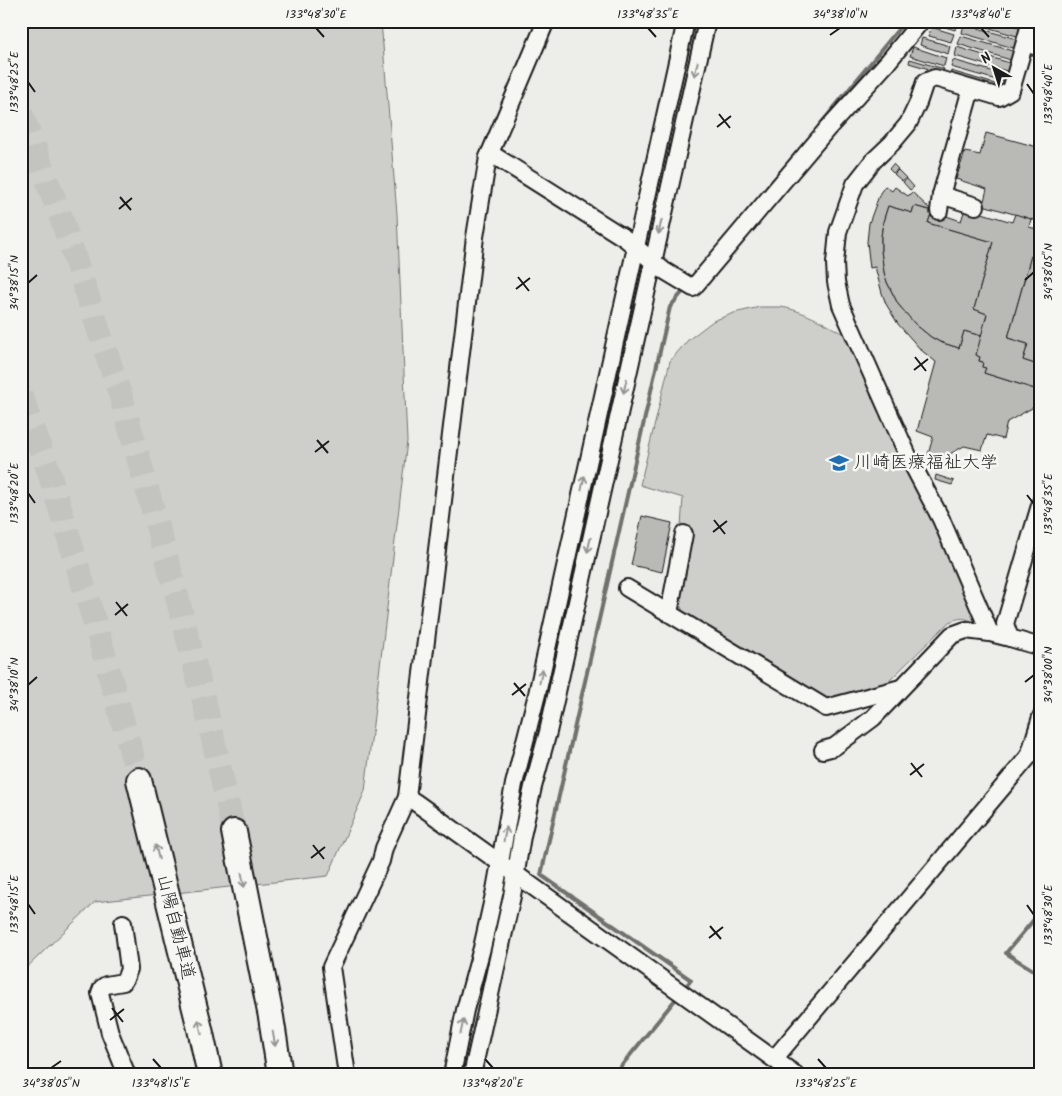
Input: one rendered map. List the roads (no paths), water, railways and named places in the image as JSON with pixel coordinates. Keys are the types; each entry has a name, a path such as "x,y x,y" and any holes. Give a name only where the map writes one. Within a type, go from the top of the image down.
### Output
{"highway":[{"name":"山陽自動車道","path":"139,780 210,1075"},
{"path":"234,832 269,1007 280,1075"}],"street":[{"path":"348,1075 331,967 381,861 384,848 408,797 475,237 488,157 546,21"},
{"path":"452,1075 482,948 514,784 537,694 686,21"},
{"path":"472,1075 512,896 522,836 548,732 707,21"},
{"path":"490,153 626,239 652,262 693,288 921,21"},
{"path":"990,633 941,519 910,458 841,305 836,282 835,263 838,232 855,184 873,161 908,124 925,82 935,78 999,97 1011,90 1031,21"},
{"path":"1025,42 1041,48"},
{"path":"971,89 940,203 976,206"},
{"path":"1010,638 1005,624 1041,502"},
{"path":"669,614 684,534"},
{"path":"626,588 826,708 901,688"},
{"path":"823,750 834,747 873,718 952,635 966,630 990,633 1041,647"},
{"path":"774,1059 1029,756 1041,717"},
{"path":"408,797 796,1075"},
{"path":"122,923 129,969 123,982 106,985 100,993 110,1033 128,1075"}],"waterway":[{"path":"819,126 905,21"},
{"path":"683,990 691,980 541,875 670,307 685,289"},
{"path":"1041,911 1006,953 1041,975"},
{"path":"614,1075 679,995"}],"tunnel":[{"path":"21,113 62,220 122,400 174,585 208,717 234,832"},
{"path":"21,395 49,472 102,647 139,780"}],"place":[{"name":"川崎医療福祉大学","path":"839,463"}]}
